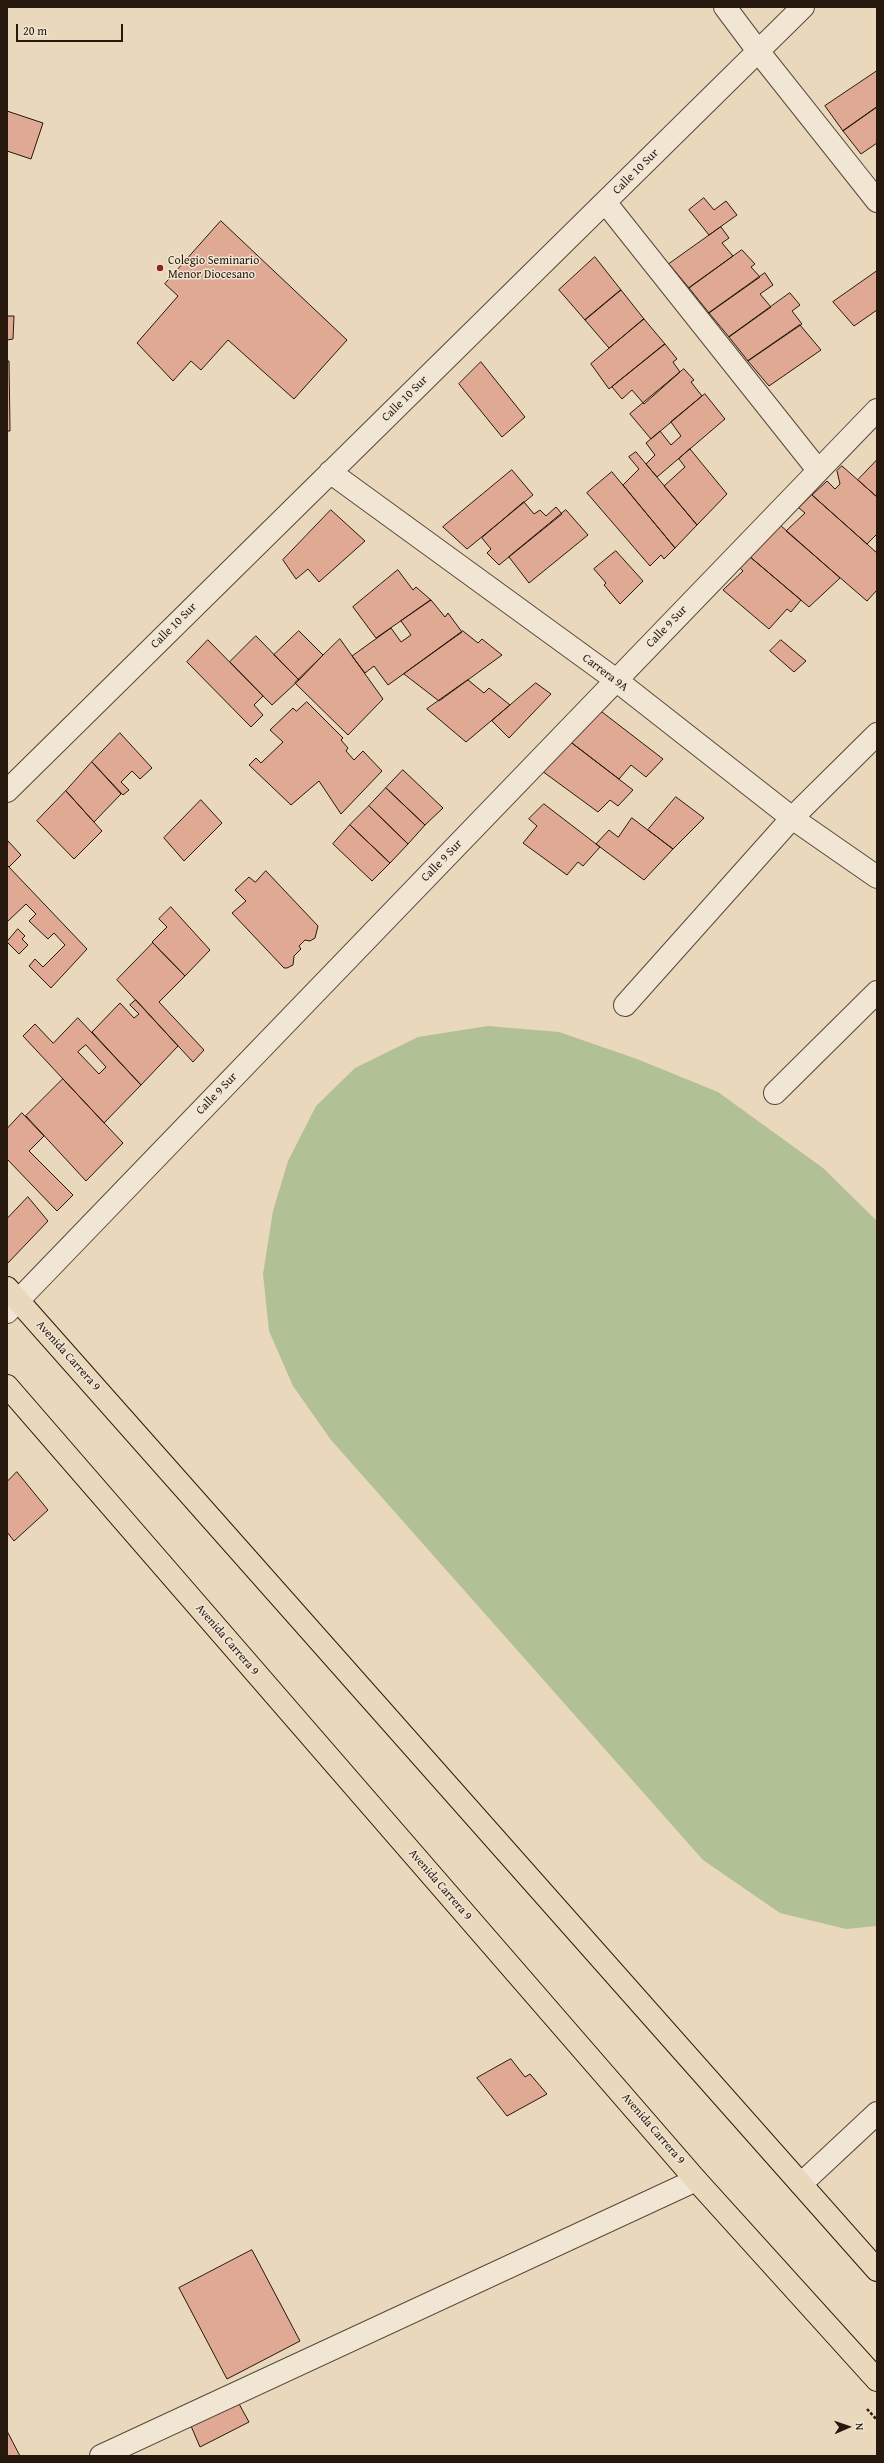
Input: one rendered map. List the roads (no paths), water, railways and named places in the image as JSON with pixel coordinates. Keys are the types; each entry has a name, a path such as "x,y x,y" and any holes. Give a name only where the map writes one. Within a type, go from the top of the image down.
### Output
{"main road":[{"name":"Avenida Carrera 9","path":"11,1300 877,2270"},
{"name":"Avenida Carrera 9","path":"7,1386 696,2180 877,2380"}],"street":[{"path":"725,7 877,201"},
{"name":"Calle 10 Sur","path":"7,791 803,7"},
{"path":"605,202 818,470"},
{"name":"Calle 9 Sur","path":"11,1300 616,680 877,410"},
{"name":"Carrera 9A","path":"330,472 616,680 792,818 877,877"},
{"path":"625,1005 792,818 877,734"},
{"path":"775,1093 877,992"},
{"path":"801,2184 877,2113"},
{"path":"101,2456 696,2180"}],"place":[{"name":"Colegio Seminario Menor Diocesano","path":"160,268"}]}
